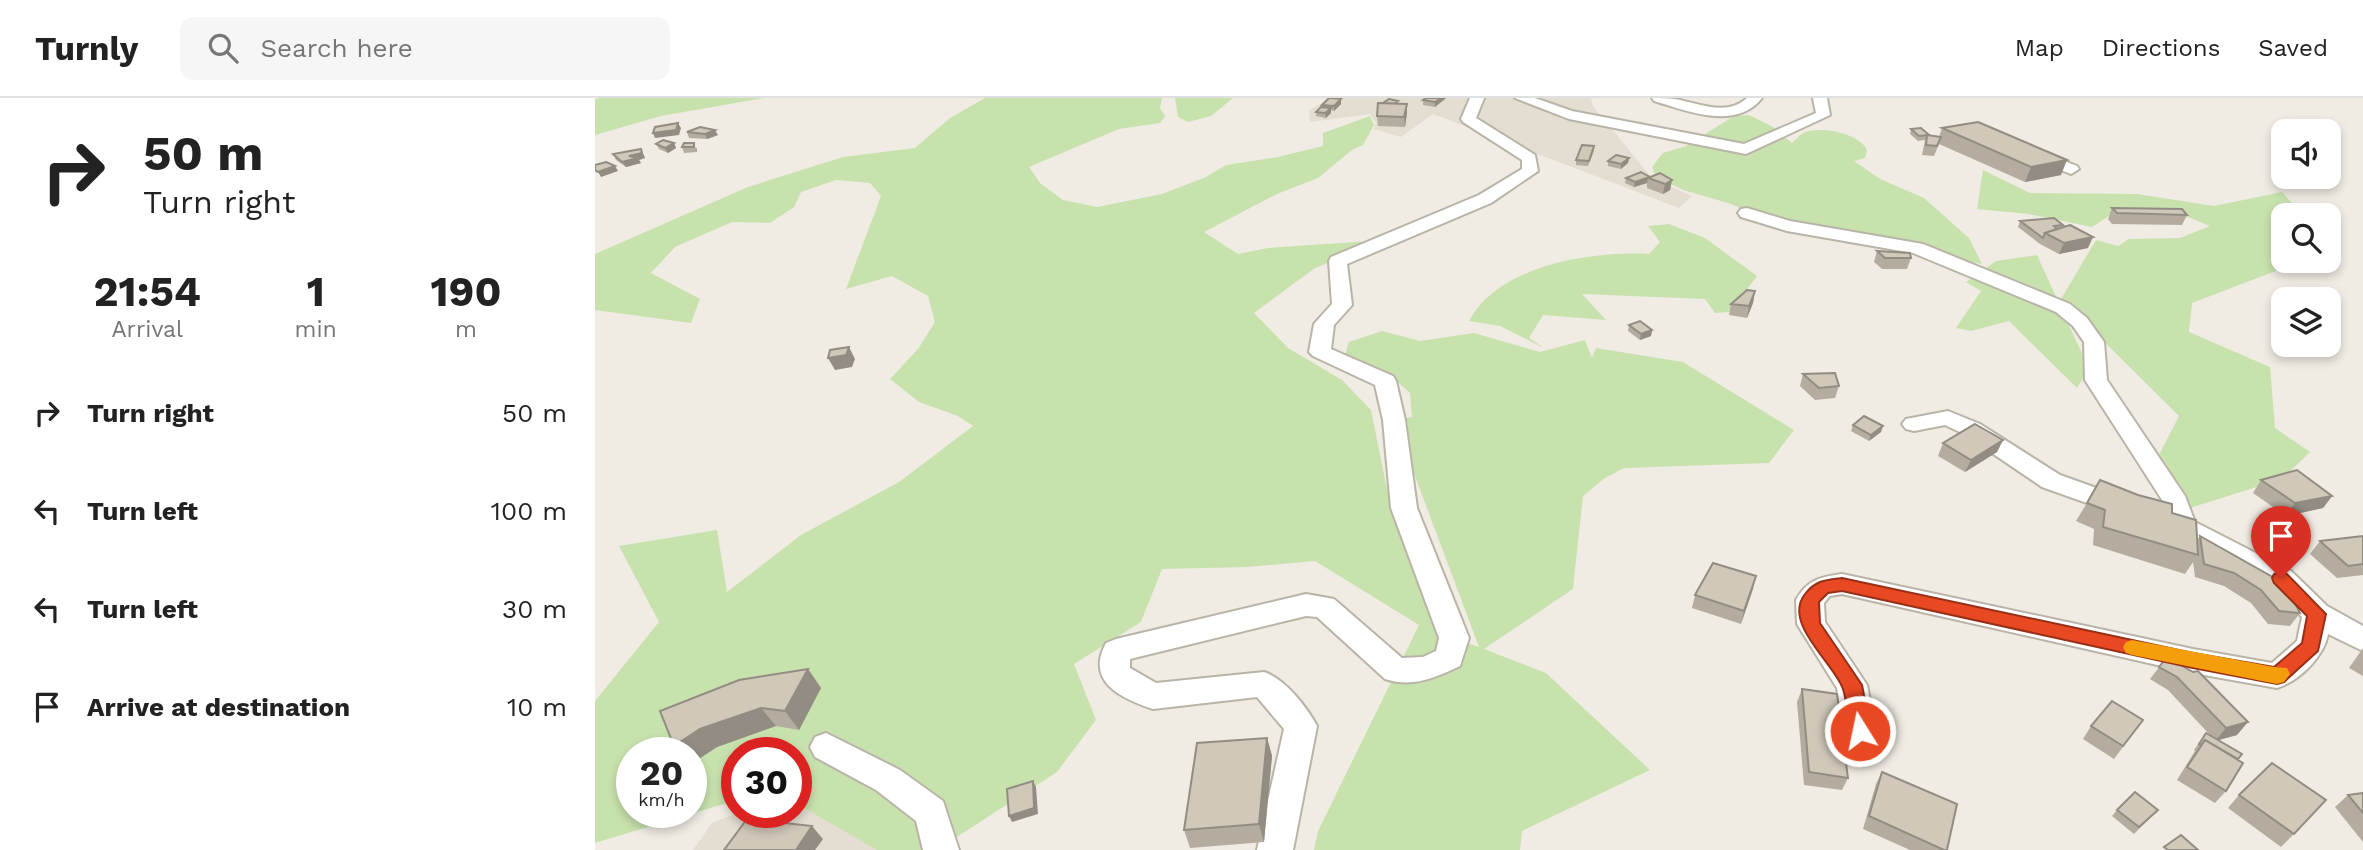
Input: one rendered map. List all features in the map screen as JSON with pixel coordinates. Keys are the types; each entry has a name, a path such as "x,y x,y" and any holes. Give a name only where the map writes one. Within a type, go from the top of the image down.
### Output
{"street":[{"path":"1275,850 1301,726 1264,684 1153,696 1114,674 1116,651 1306,606 1324,607 1396,670 1426,669 1449,658 1454,638 1404,509 1394,421 1385,381 1320,352 1324,324 1342,305 1338,261 1485,199 1530,171 1530,158 1468,119 1478,98"},
{"path":"1522,98 1569,115 1746,149 1823,115 1820,98"},
{"path":"1660,98 1702,110 1738,111 1755,98"},
{"path":"1697,98 1711,102 1749,98"},
{"path":"2018,145 2071,169"},
{"path":"1747,213 1787,226 1917,248 2047,299 2063,308 2080,322 2094,342 2097,380 2176,502 2184,527"},
{"path":"1914,424 1948,418 1972,429 2051,481 2184,527 2281,578 2317,614 2363,640"},
{"path":"1860,731 1852,685 1811,624 1810,600 1822,587 1842,584 2179,658 2277,676 2311,646 2317,614"},
{"path":"826,747 888,780 931,812 941,850"}],"shaded area":[{"path":"1332,98 1591,98 1593,106 1652,178 1692,196 1679,208 1433,114 1401,137 1374,129 1376,123 1370,114 1310,122 1309,110"},
{"path":"812,800 897,850 693,850 712,823 721,819 721,828 812,828"}],"green space":[{"path":"764,98 661,116 595,135 595,99"},
{"path":"985,98 1162,98 1160,108 1165,116 1160,123 1119,129 1029,167 1040,183 1063,200 1097,207 1162,194 1206,177 1226,165 1278,157 1323,146 1323,133 1370,116 1374,125 1363,145 1352,150 1318,178 1277,194 1204,232 1238,254 1268,248 1385,240 1315,268 1254,313 1288,348 1342,380 1371,410 1391,509 1456,639 1479,647 1394,420 1412,417 1410,393 1389,374 1366,373 1345,354 1349,342 1382,331 1420,341 1474,333 1540,352 1585,340 1592,358 1596,348 1683,362 1794,430 1769,463 1624,468 1605,478 1583,496 1573,589 1484,649 1546,673 1650,770 1522,831 1520,850 1314,850 1318,831 1419,625 1315,561 1248,567 1162,569 1141,622 1074,664 1096,720 1057,772 937,850 877,850 812,812 812,737 721,737 721,805 707,809 707,737 616,737 616,828 645,828 595,843 595,701 659,622 619,546 717,530 727,592 801,535 899,482 973,426 958,416 919,402 890,379 918,349 935,322 928,296 892,276 846,289 881,196 870,183 836,180 801,192 794,207 770,223 732,222 675,247 651,273 700,299 691,323 595,310 595,254 748,187 843,157 915,148 950,118"},
{"path":"1175,98 1233,98 1211,116 1188,122 1178,117"},
{"path":"1749,115 1773,127 1792,143 1803,133 1812,130 1839,132 1857,139 1867,150 1865,158 1854,161 1880,179 1924,198 1969,238 1982,264 1770,220 1728,203 1683,190 1656,177 1652,167 1663,153 1686,146 1734,116"},
{"path":"1983,170 2030,193 2137,194 2214,206 2282,192 2292,203 2271,203 2271,273 2192,303 2189,332 2270,367 2275,428 2310,452 2282,479 2190,508 2157,459 2179,416 2061,299 2096,240 2118,246 2129,239 2180,238 2210,226 2188,217 2112,214 2092,227 2028,214 1977,209"},
{"path":"1669,224 1705,238 1757,276 1730,312 1715,313 1705,299 1582,294 1606,320 1543,315 1529,338 1544,348 1500,326 1469,321 1483,302 1501,286 1524,274 1574,259 1600,255 1649,254 1660,242 1648,226"},
{"path":"2037,255 2089,369 2077,388 2009,321 1971,331 1956,328 1981,291 1966,282 1996,261"}],"building":[{"path":"1329,98 1341,99 1334,106 1322,105"},
{"path":"1441,98 1435,102 1423,100"},
{"path":"1389,99 1398,101 1394,104 1383,103"},
{"path":"1378,103 1407,104 1404,117 1377,116"},
{"path":"1321,107 1331,108 1325,113 1316,112"},
{"path":"1978,122 2067,160 2031,167 1942,128"},
{"path":"678,123 676,130 653,133 655,127"},
{"path":"700,127 715,130 705,134 687,132"},
{"path":"1921,128 1929,135 1919,136 1911,129"},
{"path":"1927,135 1941,137 1937,146 1926,145"},
{"path":"663,140 674,143 665,148 656,144"},
{"path":"684,143 694,143 694,147 682,147"},
{"path":"1582,145 1594,146 1589,161 1576,160"},
{"path":"641,149 642,153 629,156 638,158 622,162 613,154"},
{"path":"1616,155 1629,158 1621,164 1608,161"},
{"path":"606,162 615,166 598,172 595,170 595,165"},
{"path":"1641,172 1650,177 1635,182 1626,178"},
{"path":"1660,173 1672,180 1665,184 1648,178"},
{"path":"2112,208 2182,209 2187,215 2117,213"},
{"path":"2054,218 2063,225 2054,226 2057,229 2045,233 2043,238 2020,221"},
{"path":"2070,225 2093,237 2064,243 2045,233"},
{"path":"1877,251 1910,253 1911,258 1885,258"},
{"path":"1747,290 1755,291 1749,306 1731,304"},
{"path":"1640,321 1652,330 1641,334 1629,325"},
{"path":"849,347 846,355 828,358 830,350"},
{"path":"1835,373 1839,386 1819,388 1803,374"},
{"path":"1864,416 1883,426 1871,435 1853,425"},
{"path":"1975,424 2003,440 1971,460 1943,443"},
{"path":"2297,470 2332,496 2295,503 2261,480"},
{"path":"2100,480 2138,495 2172,504 2172,513 2196,520 2198,555 2103,527 2105,510 2087,503"},
{"path":"2200,536 2285,584 2300,613 2279,611 2261,590 2234,573 2204,564"},
{"path":"2363,536 2363,564 2348,566 2320,541"},
{"path":"1713,563 1756,576 1744,611 1695,595"},
{"path":"2167,657 2193,672 2198,671 2248,722 2226,728 2177,677 2159,667"},
{"path":"808,669 785,711 761,708 700,729 688,737 670,737 660,711 739,680"},
{"path":"1802,689 1837,694 1848,778 1809,772"},
{"path":"2112,701 2143,720 2123,746 2091,726"},
{"path":"2206,733 2242,754 2238,759 2205,740 2199,744"},
{"path":"1267,738 1259,824 1184,830 1197,743"},
{"path":"2205,740 2243,763 2226,791 2187,767"},
{"path":"2272,763 2326,800 2294,834 2239,795"},
{"path":"1882,772 1957,804 1947,850 1869,816"},
{"path":"1033,781 1034,808 1009,816 1007,789"},
{"path":"2135,792 2158,810 2139,827 2117,810"},
{"path":"2363,793 2363,813 2348,795"},
{"path":"740,828 811,828 796,850 724,850"},
{"path":"2181,835 2198,850 2168,850 2164,847"}],"slow traffic":[{"path":"2132,647 2277,676 2280,674"}],"route":[{"path":"1860,731 1852,685 1811,624 1810,600 1822,587 1842,584 2277,676 2311,646 2317,614 2281,578"}]}
